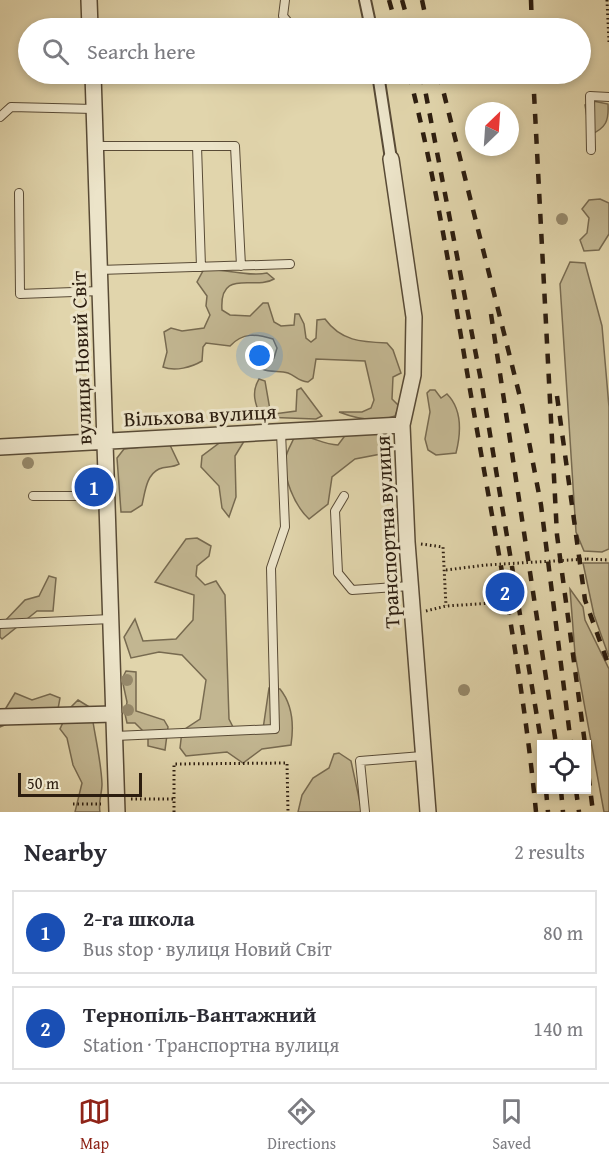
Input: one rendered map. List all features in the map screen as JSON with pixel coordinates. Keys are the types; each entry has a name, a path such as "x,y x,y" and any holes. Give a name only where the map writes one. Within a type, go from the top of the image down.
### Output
{"street":[{"path":"89,0 90,18"},
{"path":"365,0 369,18"},
{"name":"вулиця Новий Світ","path":"93,84 116,805"},
{"name":"Транспортна вулиця","path":"380,84 414,317 413,375 402,425 407,542 428,812"},
{"name":"Вільхова вулиця","path":"0,447 402,425"},
{"path":"0,717 114,714"}],"lane":[{"path":"285,0 285,18"},
{"path":"591,150 590,96 609,97"},
{"path":"0,117 11,107 94,109"},
{"path":"96,146 235,146 241,266"},
{"path":"197,146 201,267"},
{"path":"19,193 20,294 100,291"},
{"path":"99,270 290,264"},
{"path":"115,736 275,729 271,568 285,527 281,432"},
{"path":"33,496 106,496"},
{"path":"344,496 334,511 338,573 352,590 410,586"},
{"path":"0,624 111,619"},
{"path":"365,812 360,761 422,756"}],"path":[{"path":"607,0 609,42"},
{"path":"407,542 443,547 446,570 446,606 493,603"},
{"path":"446,570 516,563 609,560"},
{"path":"174,812 174,764 287,763 288,812"},
{"path":"73,804 116,805 174,799"}],"shaded area":[{"path":"593,101 608,104 608,115 603,127 590,135 585,105"},
{"path":"600,199 609,203 609,234 599,250 584,251 580,240 587,233 589,218 582,209 589,200"},
{"path":"570,262 585,263 602,326 609,407 609,549 602,552 584,551 576,532 560,284"},
{"path":"204,269 252,274 267,273 274,279 266,282 232,284 226,289 222,310 230,315 250,316 263,303 268,303 274,322 281,326 294,325 295,314 299,314 304,324 306,338 311,342 316,338 317,320 325,319 338,332 352,339 387,343 393,350 401,373 393,377 392,399 399,406 395,416 367,419 339,412 362,412 371,408 374,400 365,361 316,359 313,378 308,382 299,380 288,373 262,369 274,358 277,348 273,339 261,336 245,336 230,346 206,343 203,347 202,361 183,368 163,367 167,352 164,332 171,328 182,331 204,328 210,315 206,306 207,296 197,282"},
{"path":"259,379 265,381 270,410 274,414 296,411 297,390 301,388 322,416 316,419 261,417 255,398 255,389"},
{"path":"435,390 441,398 447,394 458,414 459,437 456,453 436,455 428,450 425,439 430,412 427,393"},
{"path":"379,424 387,433 392,444 386,453 355,459 332,477 328,504 309,519 291,491 286,473 287,454 295,435 338,445 353,425"},
{"path":"246,438 235,456 236,497 229,517 222,508 219,486 201,467 202,456 222,441"},
{"path":"144,443 169,443 179,464 162,468 151,475 142,505 131,512 121,512 117,458 124,449 141,447"},
{"path":"197,538 211,546 209,556 197,566 196,576 205,585 216,581 225,595 229,719 234,729 263,729 269,688 280,689 288,702 292,715 291,745 262,749 243,763 227,752 186,756 180,748 182,731 200,719 206,680 182,655 159,652 131,658 124,637 135,619 143,641 176,639 193,620 194,595 155,582 186,539"},
{"path":"583,563 609,563 609,657 594,615"},
{"path":"49,576 56,578 53,611 37,611 2,639 0,626 25,600 39,596"},
{"path":"570,589 583,607 585,620 609,669 609,812 604,812 575,654"},
{"path":"126,671 136,672 136,711 164,720 168,727 165,750 148,746 148,736 135,723 127,723 125,714 127,702 122,679"},
{"path":"15,693 32,700 50,694 60,698 58,709 35,713 0,727 0,713 3,713"},
{"path":"78,700 91,708 102,784 100,812 75,812 82,783 73,765 67,738 60,729 69,709"},
{"path":"339,753 351,761 362,812 298,812 302,795 313,778 329,768 334,754"}],"railway":[{"path":"389,0 394,18"},
{"path":"402,0 407,18"},
{"path":"422,0 426,18"},
{"path":"531,0 532,18"},
{"path":"412,84 438,207 502,573 525,716 536,812"},
{"path":"424,84 482,386 541,740"},
{"path":"442,84 522,405 541,505 570,740"},
{"path":"534,84 557,535 584,740"},
{"path":"491,314 555,740"},
{"path":"557,396 585,600 609,666"},
{"path":"546,794 548,812"},
{"path":"561,794 563,812"},
{"path":"577,794 579,812"},
{"path":"591,794 593,812"}],"place":[{"name":"2-га школа","path":"94,487"},
{"name":"Тернопіль-Вантажний","path":"505,592"}]}
